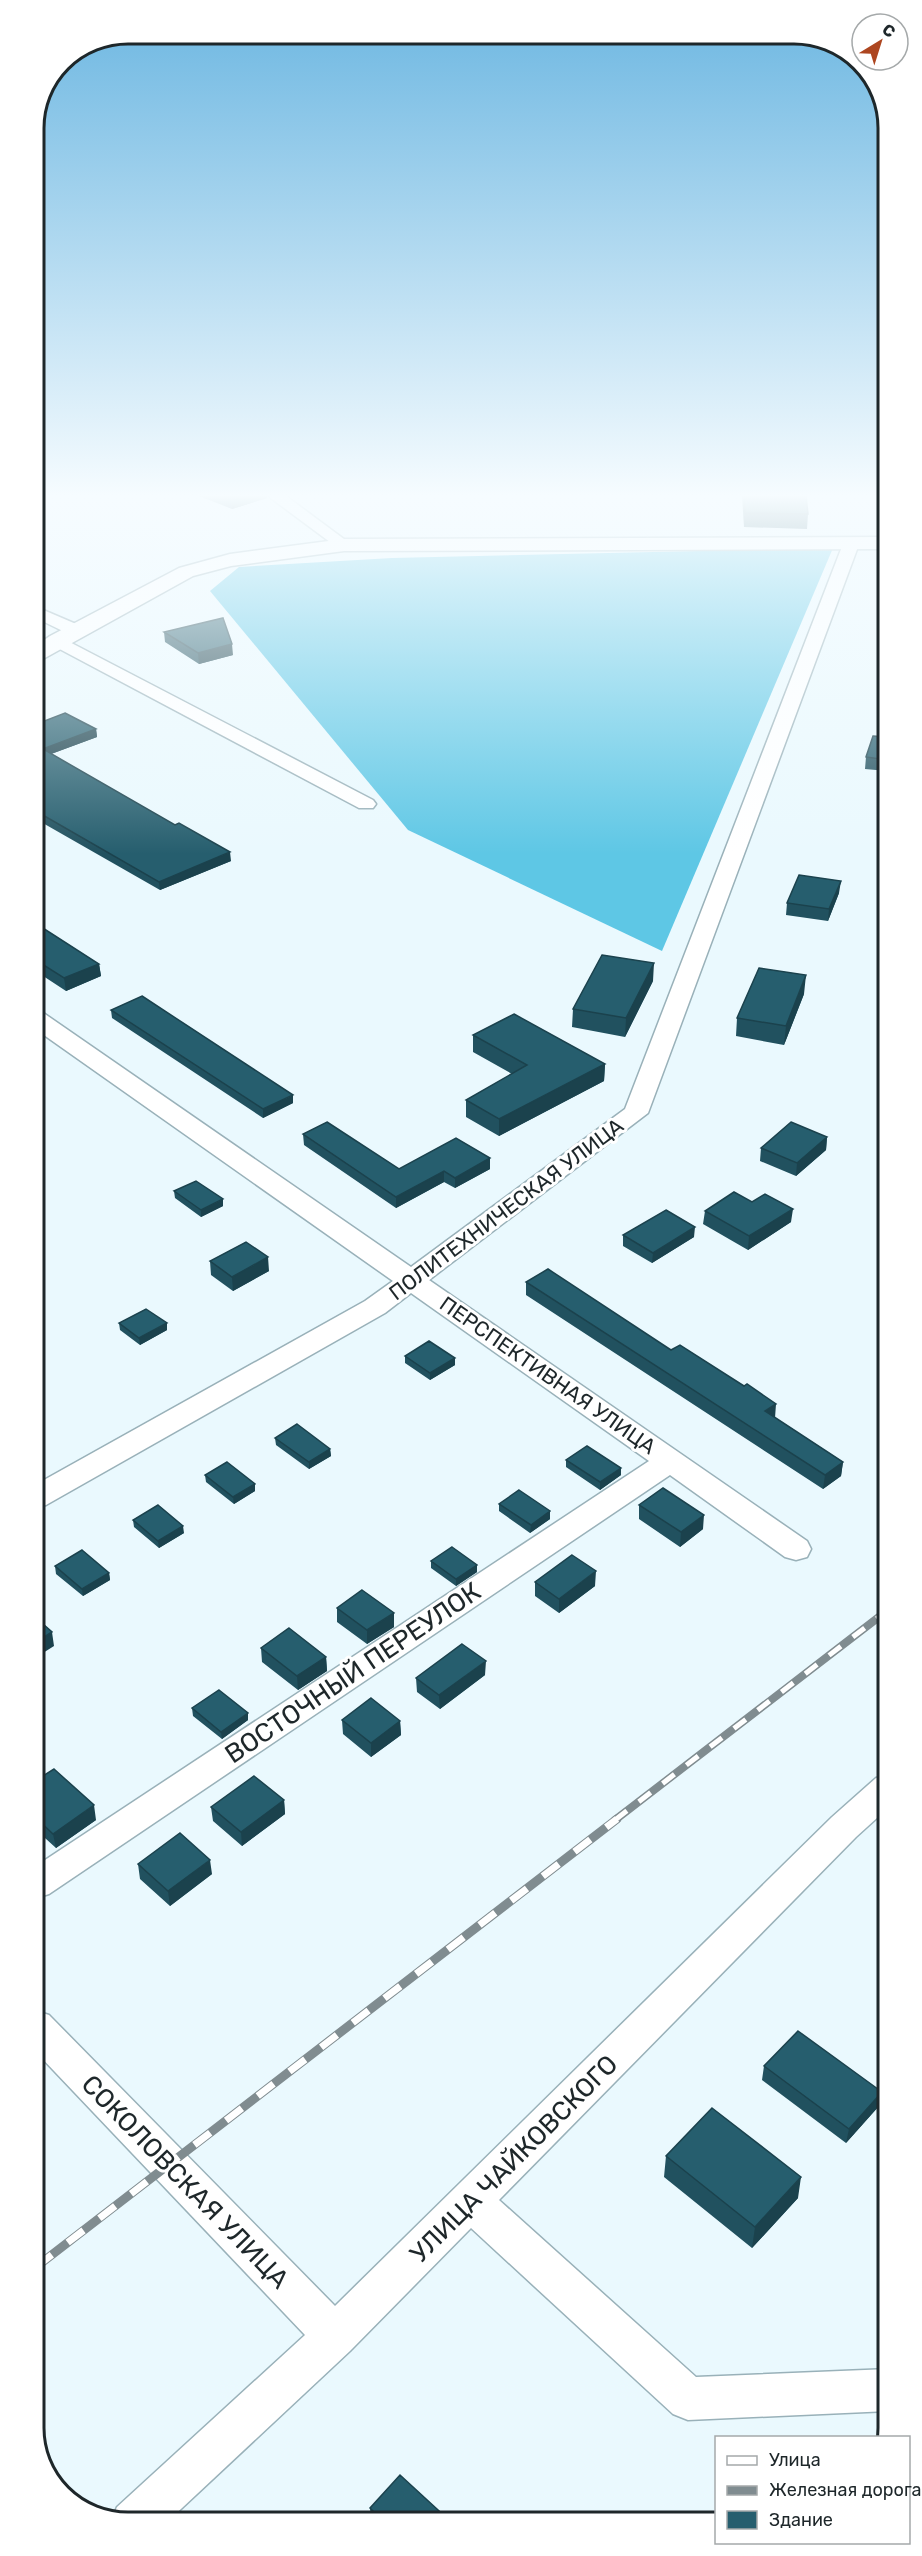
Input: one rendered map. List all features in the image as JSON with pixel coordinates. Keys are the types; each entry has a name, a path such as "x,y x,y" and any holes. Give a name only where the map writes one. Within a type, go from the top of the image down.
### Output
{"main road":[{"path":"44,651 106,615"}],"street":[{"name":"ПОЛИТЕХНИЧЕСКАЯ УЛИЦА","path":"43,1493 375,1307 636,1113 824,615"},
{"path":"44,618 68,636 366,804"},
{"name":"ПЕРСПЕКТИВНАЯ УЛИЦА","path":"44,1024 796,1549"},
{"name":"ВОСТОЧНЫЙ ПЕРЕУЛОК","path":"43,1879 670,1461"},
{"name":"УЛИЦА ЧАЙКОВСКОГО","path":"144,2512 335,2336 472,2202 844,1827 878,1797"},
{"name":"СОКОЛОВСКАЯ УЛИЦА","path":"43,2034 335,2336"},
{"path":"472,2202 688,2399 878,2390"}],"shaded area":[{"path":"230,615 804,615 662,951 408,830"}],"building":[{"path":"223,618 232,644 198,653 164,632"},
{"path":"65,713 96,729 44,749 44,721"},
{"path":"873,736 878,736 878,759 866,757"},
{"path":"44,749 175,825 179,823 230,852 159,882 44,816"},
{"path":"799,875 841,881 829,909 787,903"},
{"path":"44,929 99,964 64,978 44,965"},
{"path":"602,955 654,963 626,1018 573,1009"},
{"path":"759,968 806,975 786,1026 737,1018"},
{"path":"142,996 293,1095 263,1109 111,1010"},
{"path":"514,1014 605,1064 499,1119 466,1100 527,1065 473,1035"},
{"path":"327,1122 399,1169 456,1138 490,1158 455,1178 444,1171 396,1197 303,1134"},
{"path":"791,1122 827,1137 797,1163 761,1148"},
{"path":"196,1181 223,1199 201,1210 174,1191"},
{"path":"734,1192 752,1202 765,1194 793,1209 749,1236 705,1211"},
{"path":"666,1210 695,1227 653,1253 623,1235"},
{"path":"246,1242 268,1257 232,1277 210,1261"},
{"path":"548,1269 671,1350 680,1345 744,1386 747,1384 776,1404 765,1411 843,1462 825,1475 526,1282"},
{"path":"146,1309 167,1323 139,1338 119,1323"},
{"path":"429,1341 455,1358 430,1373 405,1356"},
{"path":"297,1424 330,1449 309,1462 275,1438"},
{"path":"587,1446 621,1468 600,1482 566,1460"},
{"path":"227,1462 255,1484 233,1497 205,1475"},
{"path":"663,1488 704,1515 681,1532 639,1505"},
{"path":"519,1490 550,1511 531,1525 499,1504"},
{"path":"158,1505 183,1526 158,1541 133,1520"},
{"path":"452,1547 477,1565 456,1579 431,1561"},
{"path":"82,1550 109,1573 82,1589 55,1566"},
{"path":"572,1555 596,1571 559,1599 535,1582"},
{"path":"362,1590 394,1613 367,1630 337,1608"},
{"path":"43,1624 52,1632 43,1638"},
{"path":"289,1628 326,1657 297,1676 261,1648"},
{"path":"462,1644 486,1661 439,1695 416,1678"},
{"path":"219,1690 248,1713 221,1732 192,1708"},
{"path":"371,1698 400,1721 371,1743 342,1720"},
{"path":"54,1769 94,1805 53,1834 43,1825 43,1776"},
{"path":"254,1776 284,1800 241,1832 211,1807"},
{"path":"180,1833 210,1860 168,1891 138,1864"},
{"path":"798,2031 878,2089 878,2096 849,2129 764,2066"},
{"path":"712,2108 801,2177 755,2227 666,2156"},
{"path":"400,2475 440,2512 374,2512 370,2508"}],"railway":[{"path":"615,1820 878,1618"},
{"path":"43,2262 617,1819"}]}
